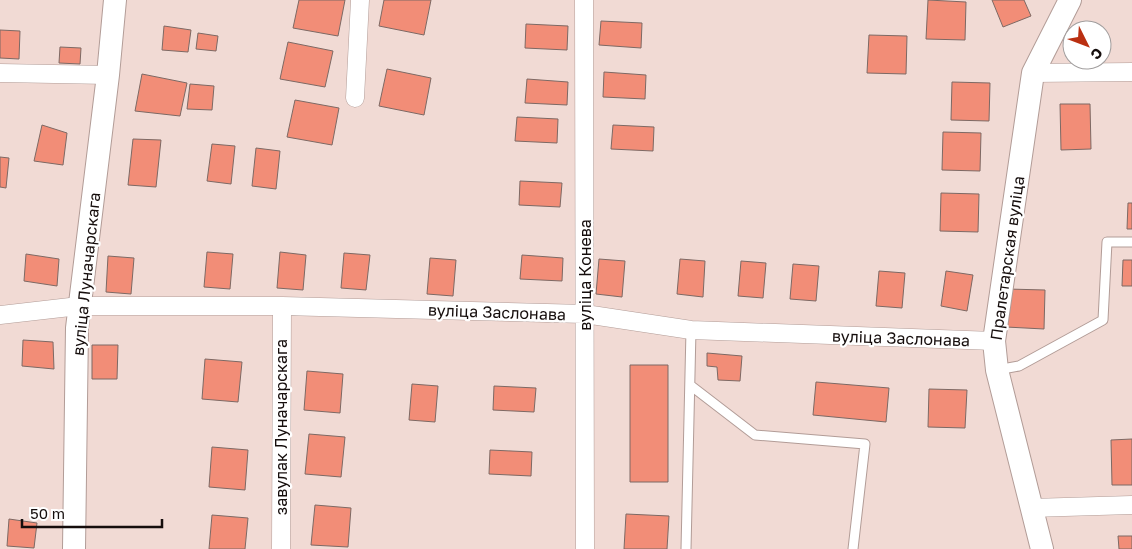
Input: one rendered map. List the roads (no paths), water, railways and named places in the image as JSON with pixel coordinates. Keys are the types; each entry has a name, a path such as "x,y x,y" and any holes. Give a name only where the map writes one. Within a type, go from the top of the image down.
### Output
{"street":[{"name":"вуліца Луначарскага","path":"74,549 77,328 108,75 115,0"},
{"path":"355,98 360,0"},
{"name":"вуліца Конева","path":"584,0 585,549"},
{"name":"Пралетарская вуліца","path":"1042,549 997,370 994,341 1033,73 1070,0"},
{"path":"1033,73 1132,72"},
{"path":"0,73 108,75"},
{"name":"вуліца Заслонава","path":"0,315 79,306 282,306 585,314 691,330 994,341"},
{"name":"завулак Луначарскага","path":"281,549 282,306"},
{"path":"1031,508 1132,505"}],"lane":[{"path":"997,370 1019,366 1103,320 1106,242 1132,242"},
{"path":"686,549 691,330"},
{"path":"690,385 755,435 866,444 853,549"}]}
